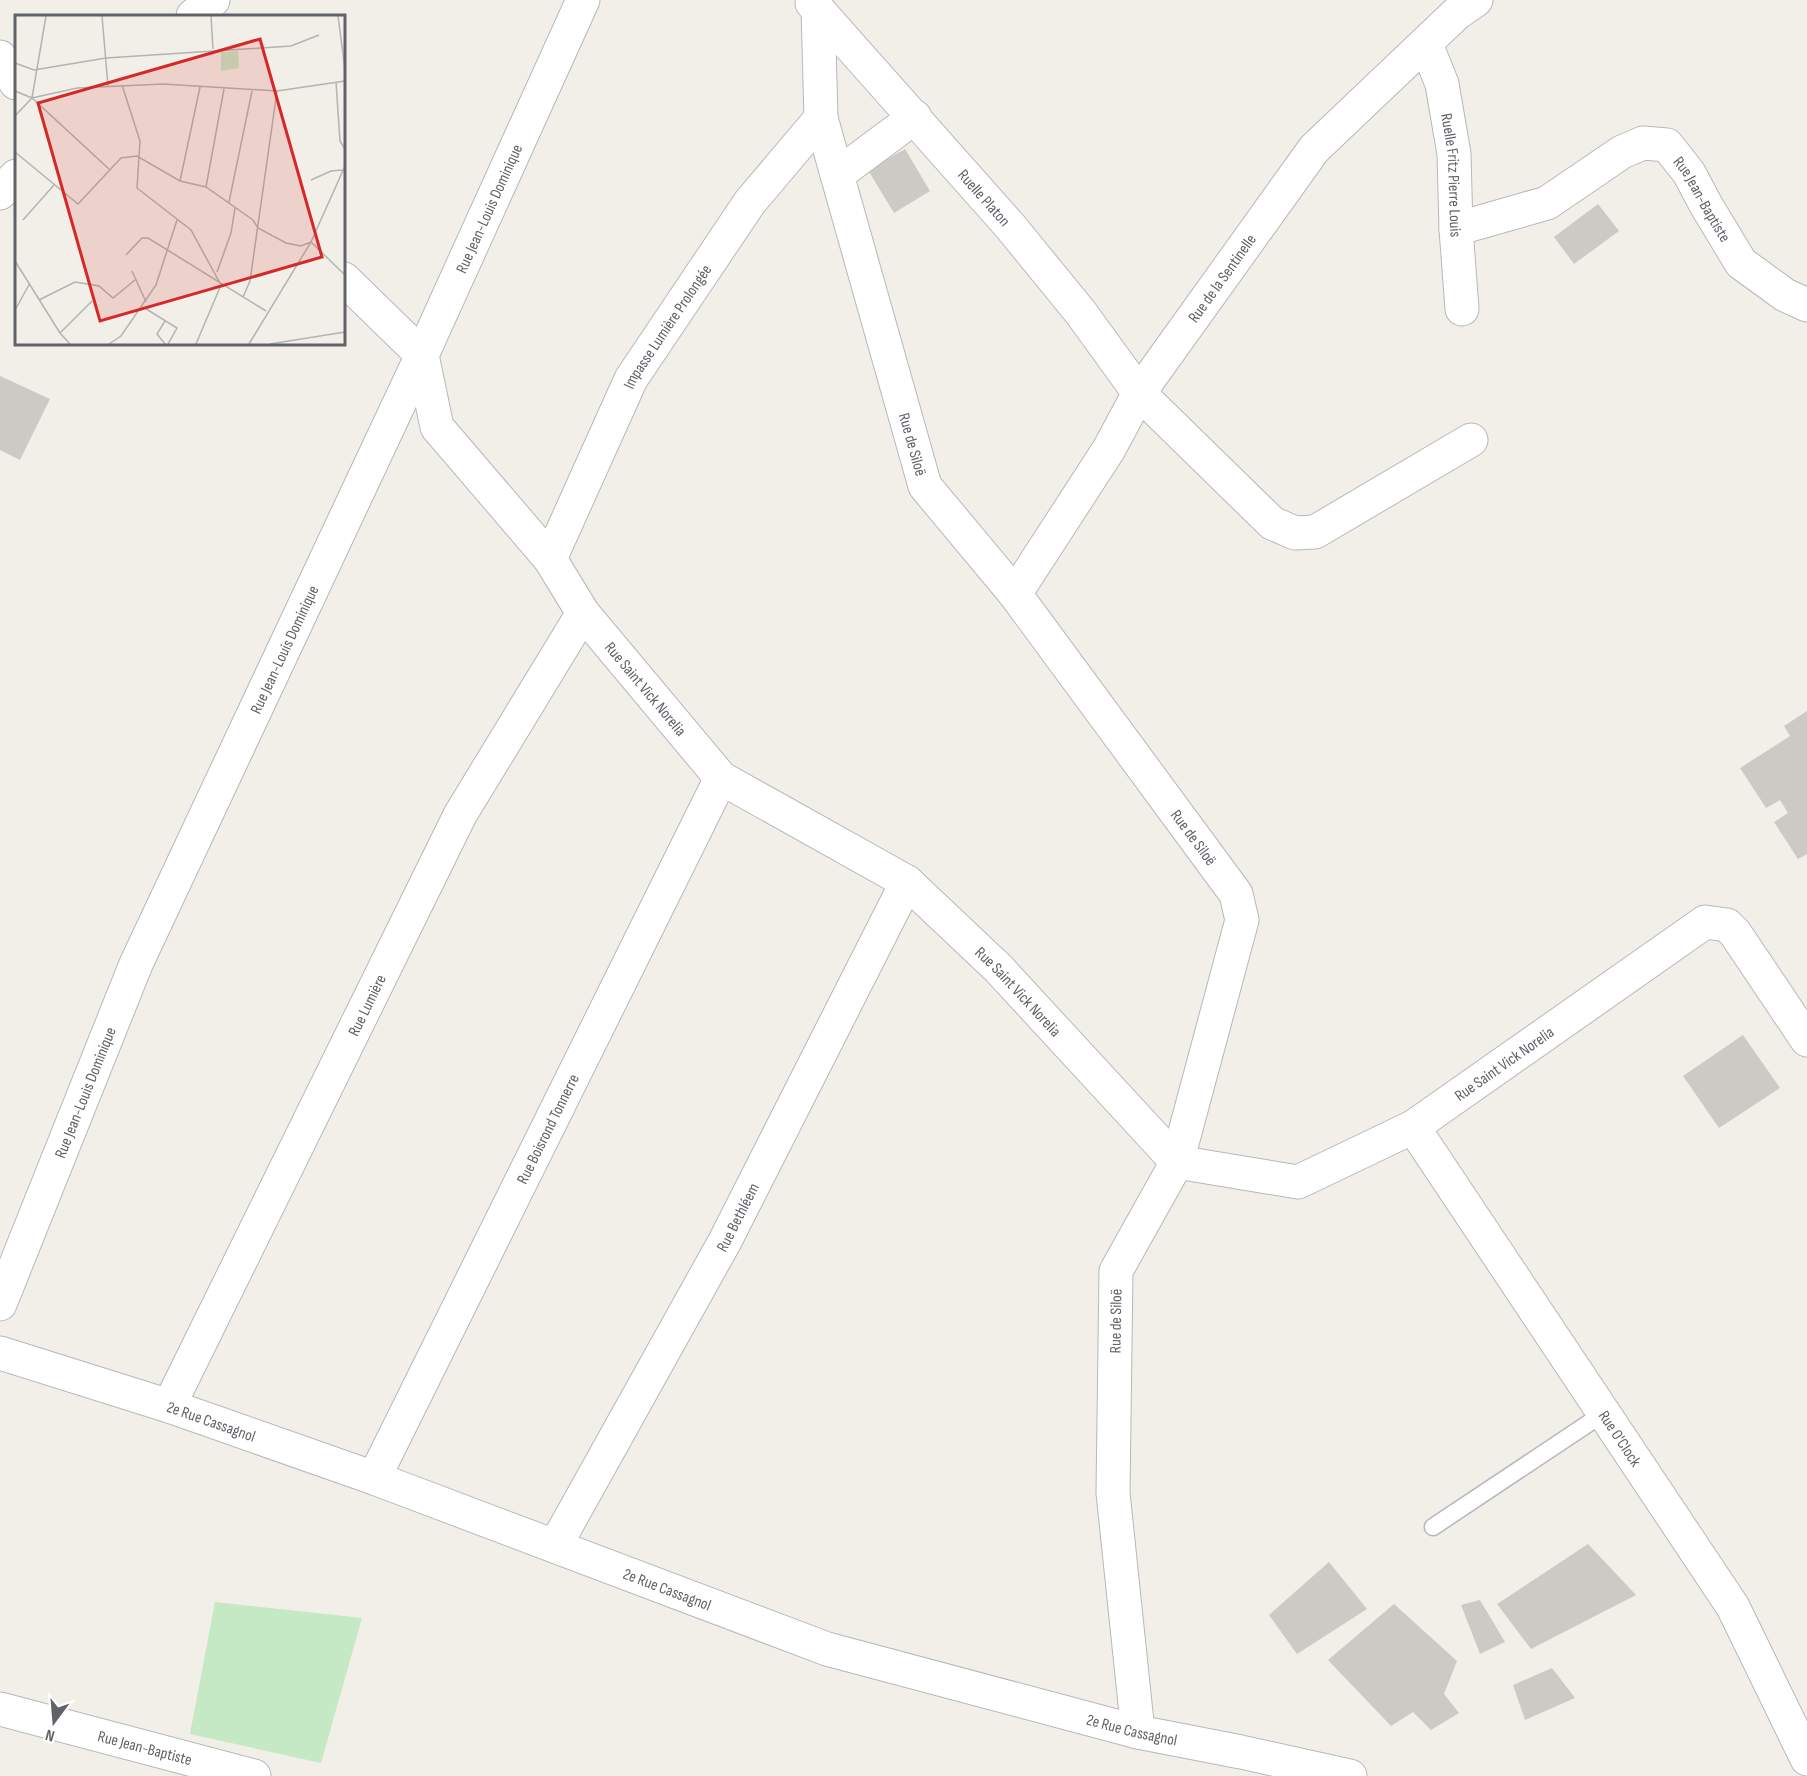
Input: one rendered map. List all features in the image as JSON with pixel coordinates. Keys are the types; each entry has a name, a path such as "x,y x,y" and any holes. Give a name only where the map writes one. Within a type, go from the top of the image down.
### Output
{"street":[{"path":"194,15 213,0"},
{"name":"Rue Jean-Louis Dominique","path":"0,1304 136,964 422,355 583,0"},
{"name":"Ruelle Platon","path":"817,3 1017,234 1081,313 1139,393 1272,523 1295,533 1315,532 1471,440"},
{"name":"Rue de Siloë","path":"817,3 821,118 925,486 1015,594 1236,894 1242,920 1177,1162 1116,1271 1113,1493 1138,1732"},
{"name":"Rue de la Sentinelle","path":"1015,594 1109,449 1139,393 1314,149 1426,44 1458,5"},
{"name":"Ruelle Fritz Pierre Louis","path":"1426,44 1442,84 1454,154 1456,229 1462,309"},
{"path":"0,57 15,81"},
{"path":"837,175 915,117"},
{"name":"Impasse Lumière Prolongée","path":"550,559 631,379 750,202 821,118"},
{"name":"Rue Jean-Baptiste","path":"1456,229 1547,203 1622,152 1642,143 1666,145 1689,173 1740,263 1785,295 1807,305"},
{"path":"0,193 15,177"},
{"path":"345,280 422,355"},
{"name":"Rue Saint Vick Norelia","path":"422,355 437,427 550,559 583,614 721,778 907,882 998,968 1177,1162 1298,1182 1413,1127 1705,922 1727,926 1735,933 1807,1040"},
{"name":"Rue Lumière","path":"169,1406 460,815 583,614"},
{"name":"Rue Boisrond Tonnerre","path":"374,1478 721,778"},
{"name":"Rue Bethléem","path":"555,1546 725,1241 907,882"},
{"name":"Rue O'Clock","path":"1413,1127 1733,1607 1807,1758"},
{"name":"2e Rue Cassagnol","path":"0,1353 169,1406 374,1478 827,1649 1138,1732 1238,1764 1350,1776"},
{"name":"Rue Jean-Baptiste","path":"0,1710 254,1776"}],"lane":[{"path":"1433,1527 1604,1413"}],"green space":[{"path":"215,1602 362,1618 321,1763 190,1734"}],"building":[{"path":"905,149 930,191 894,213 868,170"},
{"path":"1598,204 1619,231 1574,264 1554,237"},
{"path":"0,376 50,399 20,460 0,450"},
{"path":"1807,711 1807,854 1798,859 1774,822 1788,813 1780,800 1766,808 1740,768 1790,736 1784,726"},
{"path":"1743,1035 1780,1088 1719,1128 1683,1076"},
{"path":"1588,1544 1636,1595 1531,1649 1497,1604"},
{"path":"1329,1562 1367,1609 1297,1654 1269,1615"},
{"path":"1480,1600 1505,1642 1480,1654 1461,1605"},
{"path":"1394,1604 1457,1661 1444,1694 1459,1713 1431,1730 1413,1712 1391,1726 1328,1660"},
{"path":"1552,1668 1575,1698 1525,1720 1513,1685"}]}
